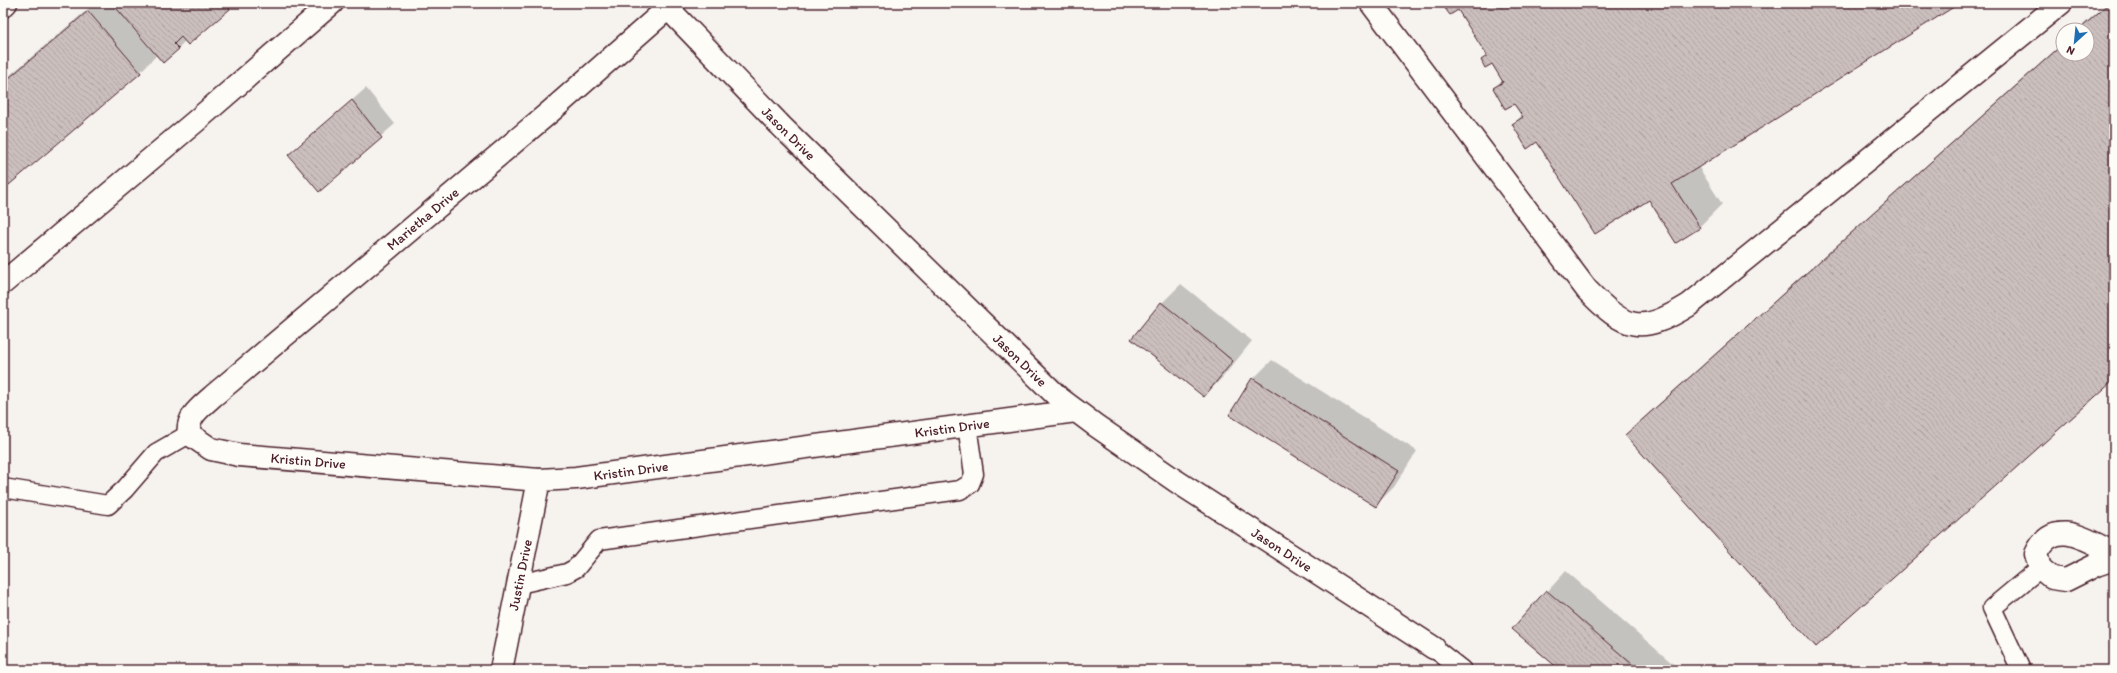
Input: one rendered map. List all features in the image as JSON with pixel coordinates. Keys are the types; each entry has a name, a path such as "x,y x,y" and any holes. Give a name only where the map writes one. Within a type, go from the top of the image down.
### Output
{"street":[{"path":"3,6 6,3"},
{"path":"3,283 196,121 332,3"},
{"path":"1371,3 1587,290 1615,317 1629,324 1641,324 1666,319 1689,305 2061,3"},
{"name":"Jason Drive","path":"665,5 782,127 1025,366 1076,411 1176,481 1434,648"},
{"name":"Marietha Drive","path":"189,434 189,420 213,396 551,111 665,5"},
{"name":"Kristin Drive","path":"189,434 211,449 239,455 539,480 576,478 1076,411"},
{"name":"Justin Drive","path":"501,670 539,480"},
{"path":"2114,553 2071,534 2055,533 2042,542 2036,554 2040,568 2052,578 2066,580 2096,565 2114,559"}],"lane":[{"path":"519,584 567,574 576,568 600,540 960,490 970,484 974,474 967,425"},
{"path":"3,488 108,505 125,489 156,453 189,434"},
{"path":"2021,670 1992,608 2040,568"},
{"path":"1434,648 1462,670"}],"building":[{"path":"112,3 225,3 230,9 188,45 181,37 174,44 179,49 163,63"},
{"path":"1441,3 1960,3 1672,184 1700,228 1676,243 1649,200 1595,234 1537,142 1527,149 1512,124 1523,117 1514,104 1505,109 1493,88 1503,82 1492,64 1485,68 1481,60 1487,56 1458,10 1450,15"},
{"path":"2109,3 2114,3 2114,380 1816,647 1625,435 2055,51 2055,62 2095,62 2095,22 2088,22"},
{"path":"88,11 141,73 3,190 3,83"},
{"path":"352,100 382,138 319,192 288,155"},
{"path":"1161,302 1233,361 1204,397 1131,339"},
{"path":"1252,378 1399,471 1376,507 1229,415"},
{"path":"1546,590 1639,670 1560,670 1512,629"}]}
